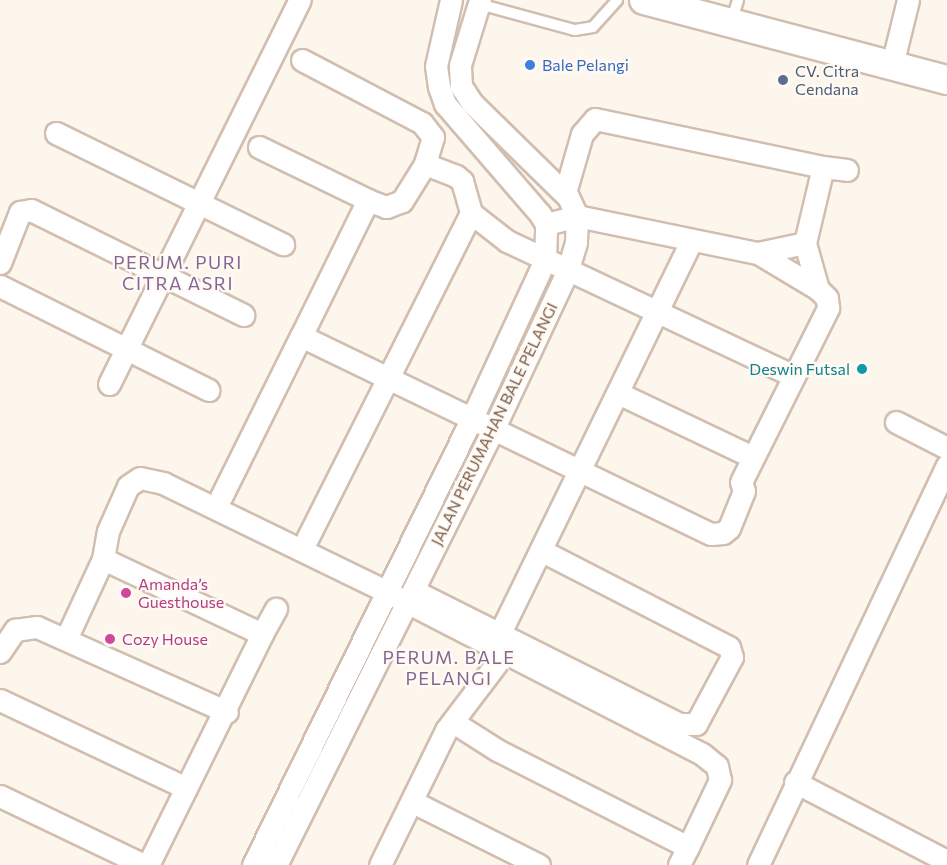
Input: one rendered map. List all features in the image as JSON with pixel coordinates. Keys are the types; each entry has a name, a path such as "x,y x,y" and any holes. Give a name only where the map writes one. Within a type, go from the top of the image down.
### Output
{"main road":[{"path":"644,0 734,11 892,65 947,80"}],"street":[{"path":"109,384 197,203 300,0"},
{"path":"253,865 471,420 545,260 546,224 530,199 446,104 436,66 451,0"},
{"path":"892,65 908,0"},
{"path":"480,2 460,65 464,92 565,193 577,216"},
{"path":"259,147 368,201 386,207 398,203 425,164 433,144 428,127 302,60"},
{"path":"446,104 464,92"},
{"path":"565,193 582,134 595,119 823,167 848,170"},
{"path":"56,134 283,244"},
{"path":"425,164 448,170 462,181 471,213 507,241 567,272 794,376"},
{"path":"818,290 805,243 823,167"},
{"path":"221,497 368,201"},
{"path":"0,262 20,213 31,210 243,315"},
{"path":"307,539 471,213"},
{"path":"301,336 471,420 583,470 716,534 729,528 744,491 741,482 828,308 827,298 758,253 577,216 546,224"},
{"name":"JALAN PERUMAHAN BALE PELANGI","path":"276,865 493,430 567,272 576,242 577,216"},
{"path":"500,633 540,550 583,470 692,240"},
{"path":"758,253 805,243"},
{"path":"0,286 209,390"},
{"path":"618,393 753,457"},
{"path":"896,422 947,448"},
{"path":"758,865 947,465"},
{"path":"66,639 102,559 108,531 128,486 140,478 163,483 390,586"},
{"path":"184,478 307,539 409,596 503,655 702,754 717,766 718,790 684,856 497,750 453,722"},
{"path":"409,596 500,633 689,726 701,717 732,657 727,645 540,550"},
{"path":"102,559 262,634"},
{"path":"148,865 276,609"},
{"path":"0,652 9,636 24,627 37,627 226,712"},
{"path":"380,865 453,722 503,655"},
{"path":"0,700 186,788"},
{"path":"795,783 947,861"},
{"path":"0,796 144,865"},
{"path":"413,802 539,865"}],"lane":[{"path":"480,2 575,30 593,27 617,0"}],"place":[{"name":"Bale Pelangi","path":"530,65"},
{"name":"CV. Citra Cendana","path":"783,80"},
{"name":"Deswin Futsal","path":"862,369"},
{"name":"Amanda’s Guesthouse","path":"126,593"},
{"name":"Cozy House","path":"110,639"}],"district":[{"name":"PERUM. PURI CITRA ASRI","path":"178,273"},
{"name":"PERUM. BALE PELANGI","path":"449,668"}]}
